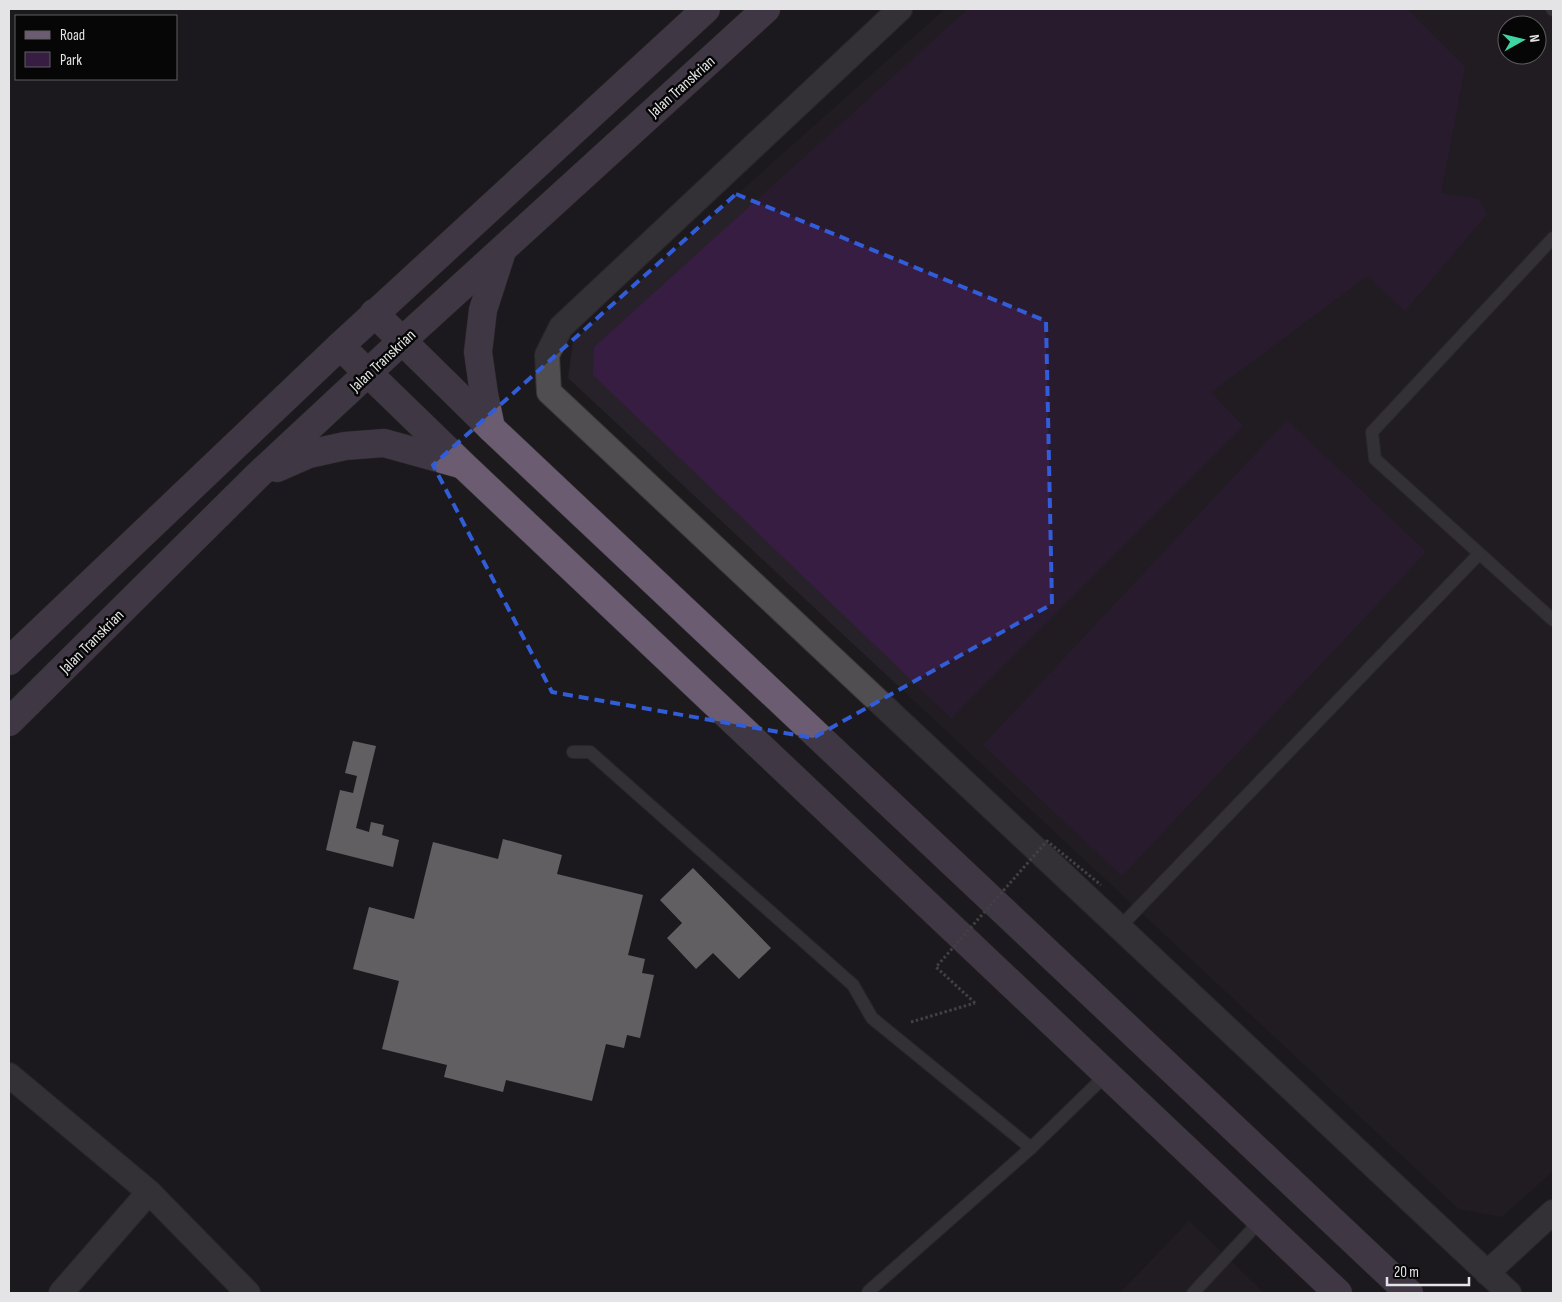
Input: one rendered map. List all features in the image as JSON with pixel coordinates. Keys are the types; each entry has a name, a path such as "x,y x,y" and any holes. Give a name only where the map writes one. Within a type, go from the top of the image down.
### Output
{"main road":[{"path":"9,661 374,313 706,9"},
{"name":"Jalan Transkrian","path":"9,722 257,476 403,340 766,9"},
{"path":"491,428 478,352 483,310 503,249"},
{"path":"374,313 491,428 1409,1293"},
{"path":"340,346 1338,1293"},
{"path":"257,476 309,454 345,446 384,443 464,465"}],"street":[{"path":"900,9 561,327 547,355 549,392 1509,1293"},
{"path":"9,1075 150,1192 248,1293"},
{"path":"61,1293 150,1192"},
{"path":"1487,1272 1553,1212"}],"lane":[{"path":"1553,238 1372,432 1375,459 1553,620"},
{"path":"1119,928 1479,554"},
{"path":"573,752 590,752 597,758 853,985 872,1018 1031,1148"},
{"path":"868,1293 1031,1148 1107,1074"},
{"path":"1193,1293 1262,1220"}],"path":[{"path":"886,1030 975,1003 936,967 1047,841 1101,885"}],"highlighted area":[{"path":"736,194 1046,321 1052,604 813,738 552,692 433,465"}],"shaded area":[{"path":"945,9 1553,9 1553,1171 1502,1217 1459,1209 568,378 573,341"},
{"path":"1189,1221 1264,1293 1120,1293"}],"green space":[{"path":"968,9 1407,9 1465,67 1441,193 1479,199 1487,214 1405,311 1367,276 1211,392 1243,426 951,718 593,375 594,347"},
{"path":"1287,420 1426,552 1122,876 983,745"}],"building":[{"path":"353,741 376,746 356,828 369,832 371,822 384,825 382,835 399,840 393,867 326,850 340,790 353,793 357,776 345,773"},
{"path":"503,839 562,855 557,874 643,895 628,955 645,959 642,973 654,975 640,1038 627,1035 624,1048 606,1044 592,1101 506,1080 503,1092 444,1077 447,1065 382,1049 399,981 353,969 369,907 414,919 433,842 498,859"},
{"path":"693,868 771,948 739,979 713,953 696,969 667,938 682,923 660,900"}]}
